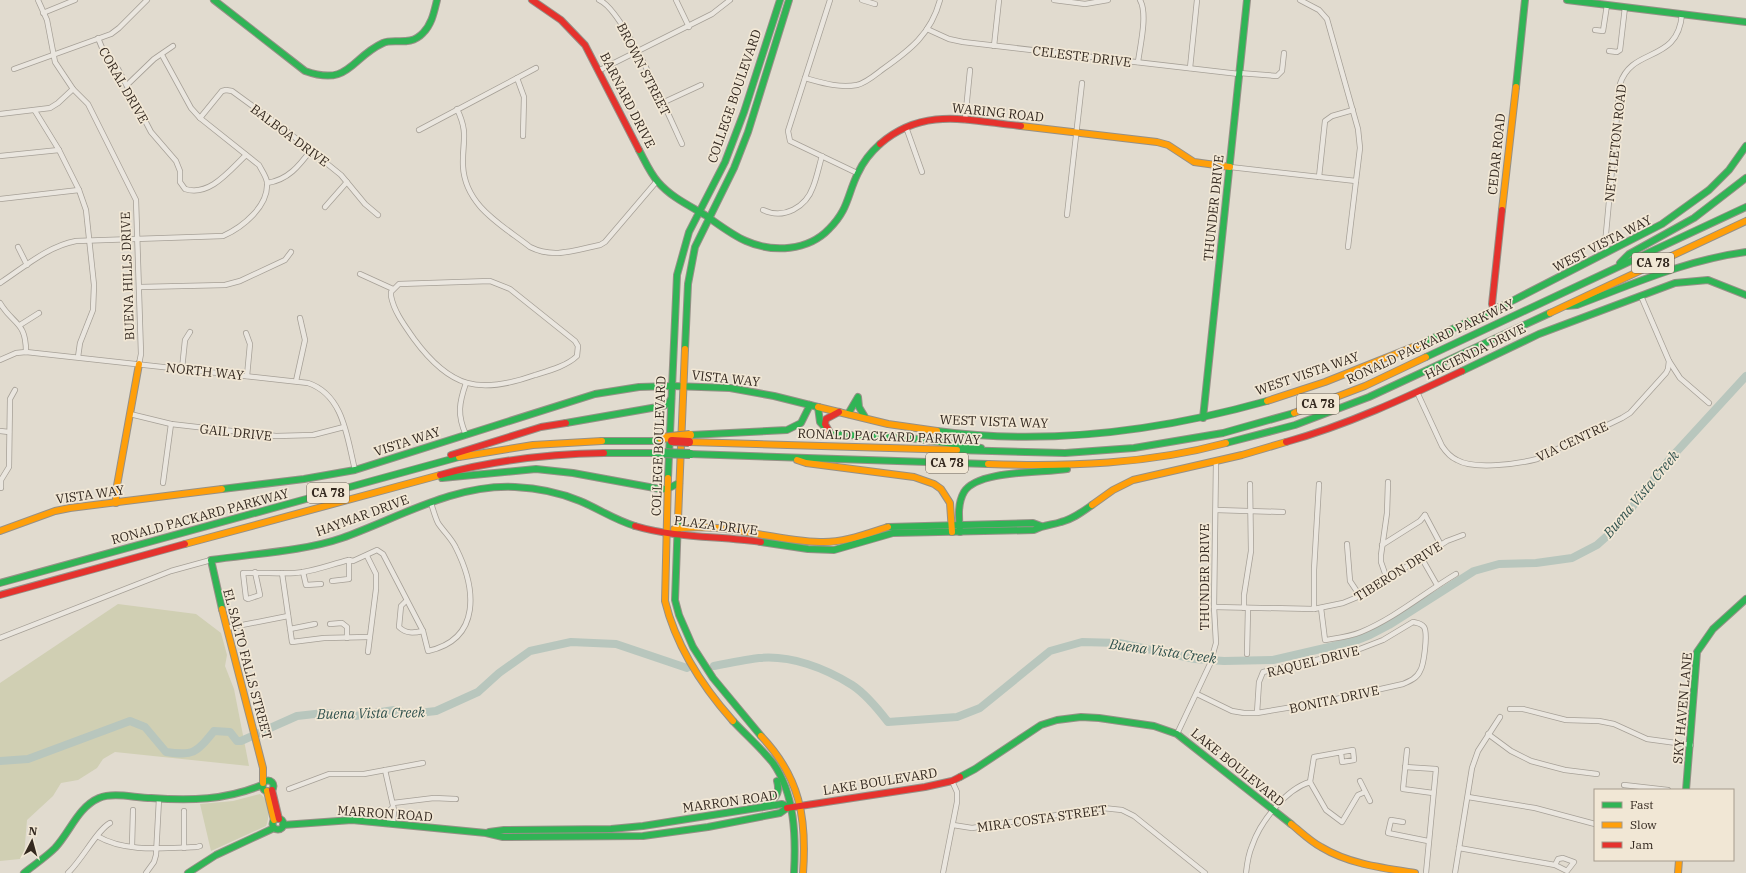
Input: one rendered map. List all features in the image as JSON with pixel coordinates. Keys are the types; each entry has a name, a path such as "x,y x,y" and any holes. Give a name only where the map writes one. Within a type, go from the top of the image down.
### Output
{"main road":[{"path":"214,0 305,71 319,76 332,76 347,71 380,45 394,41 404,43 422,35 431,24 437,0"},
{"name":"BARNARD DRIVE","path":"532,0 545,6 575,32 585,45 600,70 646,163 657,181 670,194 699,213"},
{"name":"COLLEGE BOULEVARD","path":"780,0 744,112 725,162 689,232 677,275 667,488 665,590 666,606 670,624 677,639 707,688 737,725 767,757 781,780 794,827 794,873"},
{"name":"COLLEGE BOULEVARD","path":"789,0 745,139 734,168 695,247 688,284 675,600 678,614 686,634 709,673 740,712 777,752 791,776 800,805 806,840 804,873"},
{"name":"THUNDER DRIVE","path":"1203,418 1247,0"},
{"name":"CEDAR ROAD","path":"1494,310 1492,304 1525,0"},
{"path":"1567,0 1605,3 1625,7 1746,22"},
{"name":"WARING ROAD","path":"699,213 746,241 759,246 778,249 800,246 824,235 836,222 848,203 857,173 871,153 883,141 906,127 926,120 946,118 1157,142 1168,145 1194,162 1230,167"},
{"name":"WEST VISTA WAY","path":"814,406 909,428 940,432 1039,437 1128,431 1203,418 1301,390 1350,372 1494,310 1608,252 1657,229 1686,210 1712,187 1735,162 1746,146"},
{"path":"1617,266 1629,254 1694,218 1746,178"},
{"name":"RONALD PACKARD PARKWAY","path":"0,583 406,472 487,451 536,444 586,440 690,439 995,452 1065,453 1134,448 1194,439 1252,426 1311,407 1365,386 1617,266 1746,207"},
{"name":"RONALD PACKARD PARKWAY","path":"0,595 429,478 479,465 522,457 581,452 660,453 1032,465 1108,463 1203,449 1295,425 1376,394 1746,221"},
{"path":"1560,307 1577,305 1686,264 1727,254 1746,252"},
{"name":"HACIENDA DRIVE","path":"1216,461 1292,442 1325,431 1417,392 1539,334 1675,283 1708,280 1746,295"},
{"name":"BUENA HILLS DRIVE","path":"116,502 116,491 139,364"},
{"name":"VISTA WAY","path":"0,531 55,511 304,479 355,470 595,394 639,387 684,386 730,388 774,396 814,406"},
{"path":"848,414 858,397 859,408 865,417"},
{"path":"406,472 467,449 541,427 663,406 668,404 671,400"},
{"path":"690,439 787,430 801,423 814,406 822,426 831,434 919,439 971,446 995,452"},
{"path":"831,434 826,424 826,419 839,412"},
{"path":"787,457 806,463 914,477 931,482 940,487 948,498 956,529"},
{"name":"PLAZA DRIVE","path":"666,531 677,531 808,549 833,546 892,526 1034,530 1042,526 1062,522 1077,516 1113,490 1133,480 1216,461"},
{"path":"956,529 964,491 970,483 980,478 995,474 1046,472 1108,463"},
{"path":"429,478 449,478 536,469 574,473 667,488 679,483"},
{"name":"HAYMAR DRIVE","path":"211,560 316,545 342,538 400,513 483,488 516,487 563,495 580,501 622,522 639,527 666,531"},
{"name":"PLAZA DRIVE","path":"677,531 686,527 715,529 833,546"},
{"path":"744,540 751,533"},
{"name":"EL SALTO FALLS STREET","path":"211,560 245,701 264,770 266,787 277,823"},
{"path":"665,590 671,594 675,600"},
{"name":"SKY HAVEN LANE","path":"1686,789 1691,745 1697,652 1704,638 1714,627 1746,599"},
{"path":"666,606 669,607 675,614 678,614"},
{"path":"707,688 713,688 734,713 740,712"},
{"name":"LAKE BOULEVARD","path":"789,807 925,787 952,781 975,769 1027,732 1041,725 1057,720 1081,717 1099,718 1154,726 1177,734 1333,856 1360,865 1386,871 1415,873"},
{"path":"763,807 777,798 779,793 774,773 767,757"},
{"path":"25,872 55,848 81,811 92,801 100,798 111,796 183,801 229,796 266,787"},
{"name":"MARRON ROAD","path":"188,873 216,855 277,823 352,820 486,833 503,837 533,838 643,836 721,825 782,813 789,807 782,804 643,826 611,829 504,830 486,833"},
{"path":"1678,873 1679,861"}],"street":[{"name":"BUENA HILLS DRIVE","path":"38,0 44,13 53,54 61,72 88,104 136,200 139,239 140,287 141,354 139,364"},
{"path":"44,13 75,0"},
{"path":"14,69 98,38 119,28 147,0"},
{"name":"BROWN STREET","path":"599,0 606,2 623,24 682,144"},
{"path":"676,0 689,26"},
{"path":"600,70 712,14 730,0"},
{"path":"830,0 788,131 788,136 790,141 857,173"},
{"path":"862,0 875,4"},
{"path":"805,78 835,86 858,85 871,78 913,47 927,29 937,12 940,0"},
{"path":"994,46 999,0"},
{"path":"1054,0 1085,4 1108,0"},
{"path":"1138,62 1143,19 1142,4 1140,0"},
{"path":"1190,68 1197,0"},
{"path":"1300,0 1319,10 1327,19 1358,129 1360,148 1348,248"},
{"path":"1595,30 1603,31 1605,3"},
{"path":"1609,51 1617,52 1620,50 1625,7"},
{"name":"NETTLETON ROAD","path":"1608,252 1605,244 1620,84 1623,74 1630,66 1658,53 1672,42 1678,34 1682,14"},
{"name":"CELESTE DRIVE","path":"927,29 949,39 994,46 1239,74 1277,76 1282,71 1284,53"},
{"name":"CORAL DRIVE","path":"98,38 105,55 118,69 151,132 176,161 180,171 180,182 185,189 199,190 216,183 246,155"},
{"path":"127,85 154,59 162,55 173,46"},
{"path":"0,283 54,248 66,243 215,237 230,233 240,227 260,206 266,196 267,183 265,175 259,165 200,118 190,108 162,55"},
{"path":"419,130 536,68"},
{"path":"965,120 970,70"},
{"path":"517,78 524,97 523,136"},
{"path":"1067,215 1082,83"},
{"path":"662,103 701,85"},
{"path":"0,114 50,108 58,103 73,88"},
{"name":"BALBOA DRIVE","path":"200,118 222,92 226,90 232,91 311,150 341,175 365,204 378,215"},
{"path":"457,109 464,124 464,179 475,202 530,247 539,252 555,254 600,245 605,242 657,181"},
{"path":"1319,177 1325,121 1332,116 1353,110"},
{"path":"35,111 59,150 79,190 86,210 91,241 94,285 93,310 80,343 78,357"},
{"path":"906,127 922,172"},
{"path":"0,156 59,150"},
{"path":"267,183 285,178 296,170 311,150"},
{"path":"763,210 779,214 796,209 807,198 813,187 822,156"},
{"name":"WARING ROAD","path":"1230,167 1356,181"},
{"path":"325,207 347,182"},
{"path":"0,199 79,190"},
{"path":"18,247 27,265"},
{"path":"140,287 225,285 240,281 285,260 291,252"},
{"path":"360,274 393,289"},
{"path":"496,282 510,289 575,341 578,346 577,356 559,366 529,378 484,386 466,383 446,374 423,352 404,325 392,300 391,292 393,289 399,284 496,282"},
{"path":"1641,296 1669,361 1680,378 1709,402"},
{"path":"0,303 20,325 26,339 26,352"},
{"path":"20,325 39,314"},
{"path":"296,381 305,340 300,318"},
{"path":"182,369 185,340 190,332"},
{"path":"246,333 250,344 247,376"},
{"name":"NORTH WAY","path":"0,360 16,352 26,352 296,381 315,385 326,391 337,404 355,470"},
{"name":"VIA CENTRE","path":"1417,392 1446,453 1458,461 1477,465 1524,462 1537,459 1630,413 1666,373 1669,361"},
{"path":"466,383 461,398 459,417 466,435"},
{"path":"1,488 1,480 9,467 10,399 15,390"},
{"name":"GAIL DRIVE","path":"130,414 172,424 276,436 313,435 344,427"},
{"path":"163,483 172,424"},
{"path":"0,431 9,432"},
{"name":"THUNDER DRIVE","path":"1177,734 1210,664 1216,643 1214,607 1216,461"},
{"path":"1387,579 1381,562 1387,513 1388,482"},
{"path":"1247,654 1246,608 1244,595 1251,551 1250,484"},
{"path":"1314,609 1314,570 1319,484"},
{"path":"255,572 260,596 248,599 246,598 243,573 255,572 303,572 349,560 353,561 367,556 377,550 383,554 423,632 428,652 446,645 463,631 467,623 471,589 459,553 437,522 431,503"},
{"path":"1216,510 1282,512"},
{"path":"1382,546 1420,521 1425,515 1441,545"},
{"name":"TIBERON DRIVE","path":"1214,607 1314,609 1343,603 1360,596 1441,545 1463,535"},
{"path":"1347,544 1350,581 1360,596"},
{"path":"367,556 376,574 372,622 368,637 368,652"},
{"path":"1421,557 1437,585"},
{"name":"HAYMAR DRIVE","path":"0,638 171,571 211,560"},
{"path":"332,582 349,579 349,560"},
{"path":"303,572 306,585 321,584"},
{"path":"282,573 292,642 368,637"},
{"path":"1321,608 1325,640 1359,633 1377,625 1456,574"},
{"path":"406,601 401,606 399,627 403,631 410,633 423,632"},
{"path":"227,628 288,616"},
{"name":"RAQUEL DRIVE","path":"1257,713 1259,682 1263,672 1352,652 1383,640 1408,624 1413,622 1421,624"},
{"path":"330,624 342,623 347,627 347,638"},
{"path":"290,629 315,624"},
{"name":"BONITA DRIVE","path":"1197,694 1232,711 1257,713 1323,702 1411,681 1420,672 1422,666 1426,636 1425,630 1421,624"},
{"path":"1510,709 1523,709 1566,720 1599,721 1614,724 1648,739 1691,745"},
{"path":"1455,873 1472,768 1478,751 1500,717"},
{"path":"1488,734 1511,751 1531,761 1565,770 1597,774"},
{"path":"1407,750 1403,790 1433,793"},
{"path":"1341,752 1314,757 1310,782 1326,810 1342,822 1358,795 1365,792"},
{"path":"289,789 330,775 364,774 423,763"},
{"path":"1405,766 1436,769 1426,873"},
{"path":"385,770 393,805 391,824"},
{"path":"943,873 957,802 957,792 952,781"},
{"path":"1246,873 1252,845 1258,832 1293,789 1310,782"},
{"path":"1360,782 1370,801"},
{"path":"1624,785 1659,789"},
{"path":"1468,797 1535,808 1594,824"},
{"path":"393,805 434,798 456,800"},
{"path":"146,873 154,862 157,848 159,799"},
{"name":"MIRA COSTA STREET","path":"953,825 972,828 1103,808 1122,810 1134,816 1205,873"},
{"path":"132,846 133,810"},
{"path":"184,811 184,848"},
{"path":"1403,822 1391,820 1388,833 1428,841"},
{"path":"68,873 101,830 110,823"},
{"path":"97,836 111,844 157,848 197,848 200,846"},
{"path":"1459,848 1555,865"}],"green space":[{"path":"118,604 196,614 221,633 227,655 225,666 234,689 249,766 115,752 103,759 97,768 78,780 61,783 53,796 27,820 24,856 20,859 0,861 0,683"},
{"path":"260,794 266,800 268,809 266,826 211,851 200,804 233,801"}],"waterway":[{"name":"Buena Vista Creek","path":"714,666 759,658 783,659 807,664 831,673 852,685 872,702 888,722 957,717 980,708 1050,651 1082,642 1119,643 1195,659 1224,661 1273,660 1355,641 1389,625 1474,571 1499,564 1536,563 1572,558 1597,545 1616,528 1668,461 1746,376"},
{"name":"Buena Vista Creek","path":"0,761 28,759 130,721 145,727 166,752 183,754 194,751 203,744 214,731 230,732 237,741 241,741 297,716 324,713 355,716 394,710 410,714 436,711 478,692 499,673 530,651 571,642 616,644 687,668"}],"traffic: fast":[{"path":"214,0 305,71 320,75 341,73 372,49 383,43 392,41 408,41 418,37 431,22 437,0"},
{"path":"668,478 677,275 689,232 725,162 744,112 780,0"},
{"path":"685,349 688,284 695,247 734,168 748,132 789,0"},
{"path":"1203,418 1247,0"},
{"path":"1516,87 1525,0"},
{"path":"1567,0 1746,22"},
{"path":"639,150 655,178 663,187 686,204 741,239 756,245 790,248 811,242 821,236 836,222 847,202 854,181 862,165 880,144"},
{"path":"1418,345 1514,300 1662,224 1709,190 1729,170 1746,146"},
{"path":"1620,263 1629,254 1694,218 1746,178"},
{"path":"1426,357 1746,207"},
{"path":"1567,306 1577,305 1639,281 1681,267 1746,252"},
{"path":"1462,371 1539,334 1675,283 1708,280 1746,295"},
{"path":"1226,443 1295,425 1369,397 1550,313"},
{"path":"222,489 304,479 355,470 595,394 639,387 672,386"},
{"path":"672,386 730,388 774,396 818,407"},
{"path":"848,414 858,397 859,407 865,417"},
{"path":"566,423 663,406 668,404 671,399"},
{"path":"937,431 1021,437 1104,433 1145,428 1227,412 1267,401"},
{"path":"690,435 787,430 801,423 810,405"},
{"path":"818,407 820,422 831,434 919,439 981,448"},
{"path":"957,450 1065,453 1134,448 1223,433 1294,413"},
{"path":"602,441 661,441"},
{"path":"604,453 660,453"},
{"path":"660,453 690,454"},
{"path":"690,454 988,464"},
{"path":"0,583 459,457"},
{"path":"442,478 536,469 573,473 660,489 667,489 679,483"},
{"path":"960,532 960,501 964,492 971,485 996,476 1067,469"},
{"path":"222,609 211,560 312,546 342,538 405,512 470,491 515,487 548,491 580,501 621,521 635,526"},
{"path":"761,542 808,549 834,550 893,533 1034,530 1070,519 1092,505"},
{"path":"678,519 675,600 679,615 693,647 713,678 761,736"},
{"path":"888,527 1033,523 1041,526"},
{"path":"1686,789 1697,652 1713,629 1746,599"},
{"path":"960,777 975,769 1041,725 1057,720 1081,717 1099,718 1154,726 1177,734 1291,824"},
{"path":"733,721 773,763 786,788 790,802 794,831 794,873"},
{"path":"268,780 272,782 274,786 272,790 268,792 264,790 262,786 264,782 268,780"},
{"path":"763,807 776,797 778,790 777,781"},
{"path":"24,873 55,848 85,807 99,798 111,795 165,799 208,798 235,794 262,785"},
{"path":"489,832 504,830 611,829 643,826 782,804 789,807"},
{"path":"283,825 352,820 486,833 503,837 643,836 708,827 780,813 787,808"},
{"path":"278,818 282,820 284,824 282,828 278,830 274,828 272,824 274,820 278,818"},
{"path":"188,873 216,855 274,828"}],"traffic: slow":[{"path":"1502,210 1516,87"},
{"path":"1021,126 1157,142 1168,145 1194,162 1230,167"},
{"path":"1550,313 1746,221"},
{"path":"1267,401 1325,382 1418,345"},
{"path":"678,519 685,349"},
{"path":"1294,413 1365,386 1426,357"},
{"path":"116,503 116,491 139,364"},
{"path":"818,407 888,424 937,431"},
{"path":"661,438 690,435"},
{"path":"459,457 533,445 602,441"},
{"path":"689,442 957,450"},
{"path":"1092,505 1113,490 1133,480 1242,455 1286,442"},
{"path":"988,464 1048,465 1138,460 1168,456 1226,443"},
{"path":"797,460 806,463 914,477 934,484 941,489 950,503 952,532"},
{"path":"185,544 440,475"},
{"path":"668,478 665,601 683,650 701,680 733,721"},
{"path":"0,531 55,511 70,508 222,489"},
{"path":"674,529 692,527 728,529 802,541 829,542 854,538 888,527"},
{"path":"222,609 263,768 263,783"},
{"path":"761,736 785,767 798,799 804,834 803,873"},
{"path":"267,791 274,820"},
{"path":"1291,824 1317,845 1343,858 1415,873"},
{"path":"1678,873 1679,861"}],"traffic: jam":[{"path":"532,0 561,20 585,45 639,150"},
{"path":"880,144 897,132 913,124 930,120 965,119 1021,126"},
{"path":"1494,310 1492,304 1502,210"},
{"path":"1286,442 1331,428 1397,401 1462,371"},
{"path":"829,431 825,424 826,419 839,412"},
{"path":"451,455 541,427 566,423"},
{"path":"672,441 689,442"},
{"path":"440,475 481,465 542,456 604,453"},
{"path":"635,526 681,535 761,542"},
{"path":"0,595 185,544"},
{"path":"787,808 925,787 952,781 960,777"},
{"path":"272,790 279,819"}]}
